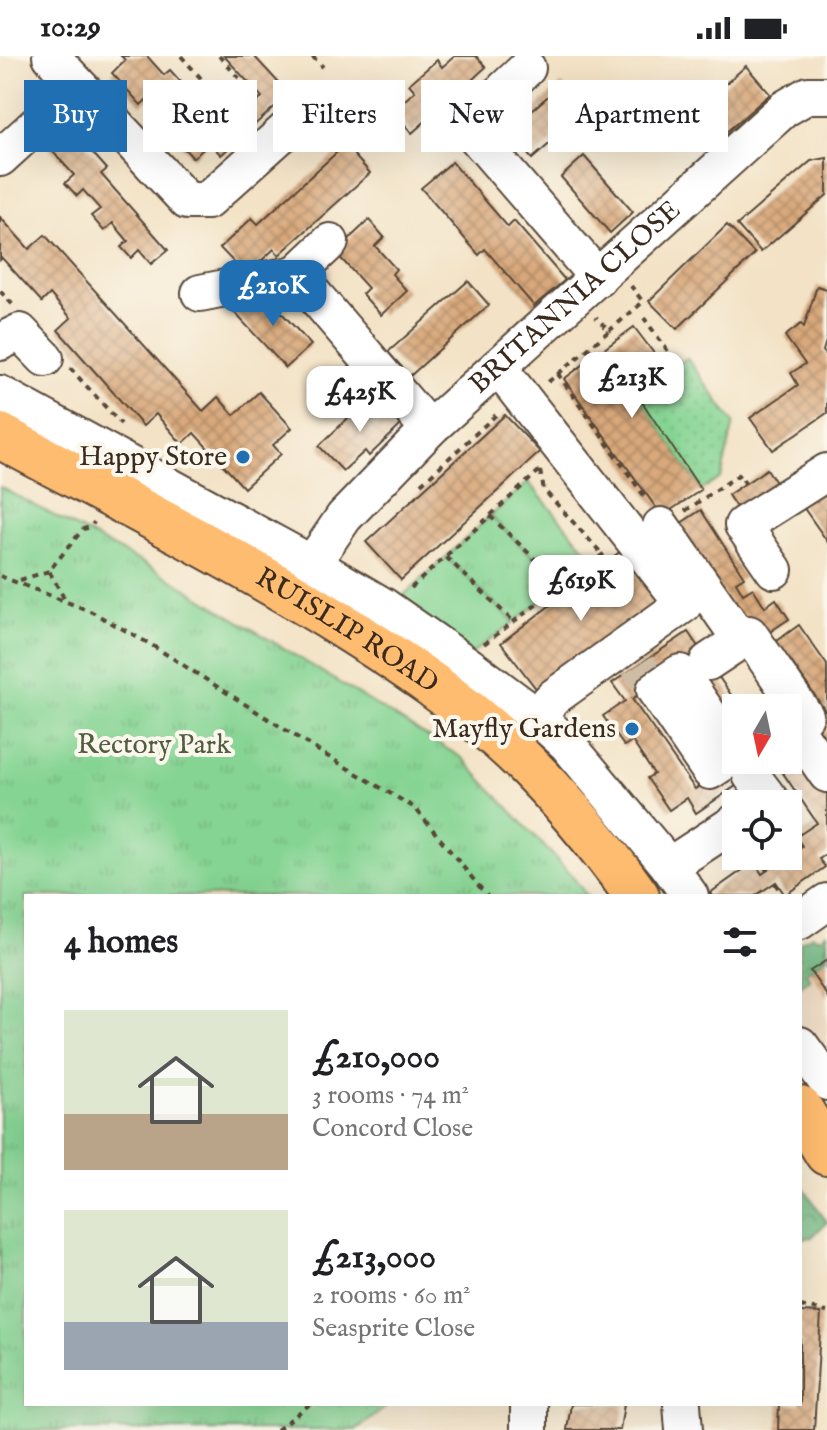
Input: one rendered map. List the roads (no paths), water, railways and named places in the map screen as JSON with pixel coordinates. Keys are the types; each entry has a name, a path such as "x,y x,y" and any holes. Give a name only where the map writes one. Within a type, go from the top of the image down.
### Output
{"main road":[{"name":"RUISLIP ROAD","path":"0,436 276,585 398,660 454,701 622,841 636,894"}],"street":[{"path":"51,56 72,80"},
{"path":"527,68 466,125 596,279"},
{"name":"BRITANNIA CLOSE","path":"312,564 344,517 429,429 784,109 808,95 827,95"},
{"path":"127,138 187,201 207,201 273,142"},
{"path":"7,168 24,149"},
{"path":"200,293 296,274 330,242"},
{"path":"296,274 429,429"},
{"path":"0,342 20,332 45,358"},
{"path":"498,367 525,401 551,460 637,532 741,640"},
{"path":"0,394 312,564 383,606 461,661 536,716 567,744 622,841 669,866 689,894"},
{"path":"774,570 743,525 827,472"},
{"path":"536,716 554,697 642,672 684,604 637,532"},
{"path":"708,662 749,634 805,716 793,725 827,774"},
{"path":"642,672 710,771 722,772"},
{"path":"669,866 722,831"},
{"path":"802,920 827,902"},
{"path":"802,1053 817,1111"},
{"path":"529,1406 529,1430"},
{"path":"682,1406 684,1430"}],"tunnel":[{"path":"638,665 651,685"}],"place":[{"name":"Happy Store","path":"243,457"},
{"name":"Mayfly Gardens","path":"632,729"}],"park label":[{"name":"Rectory Park","path":"154,745"}]}
